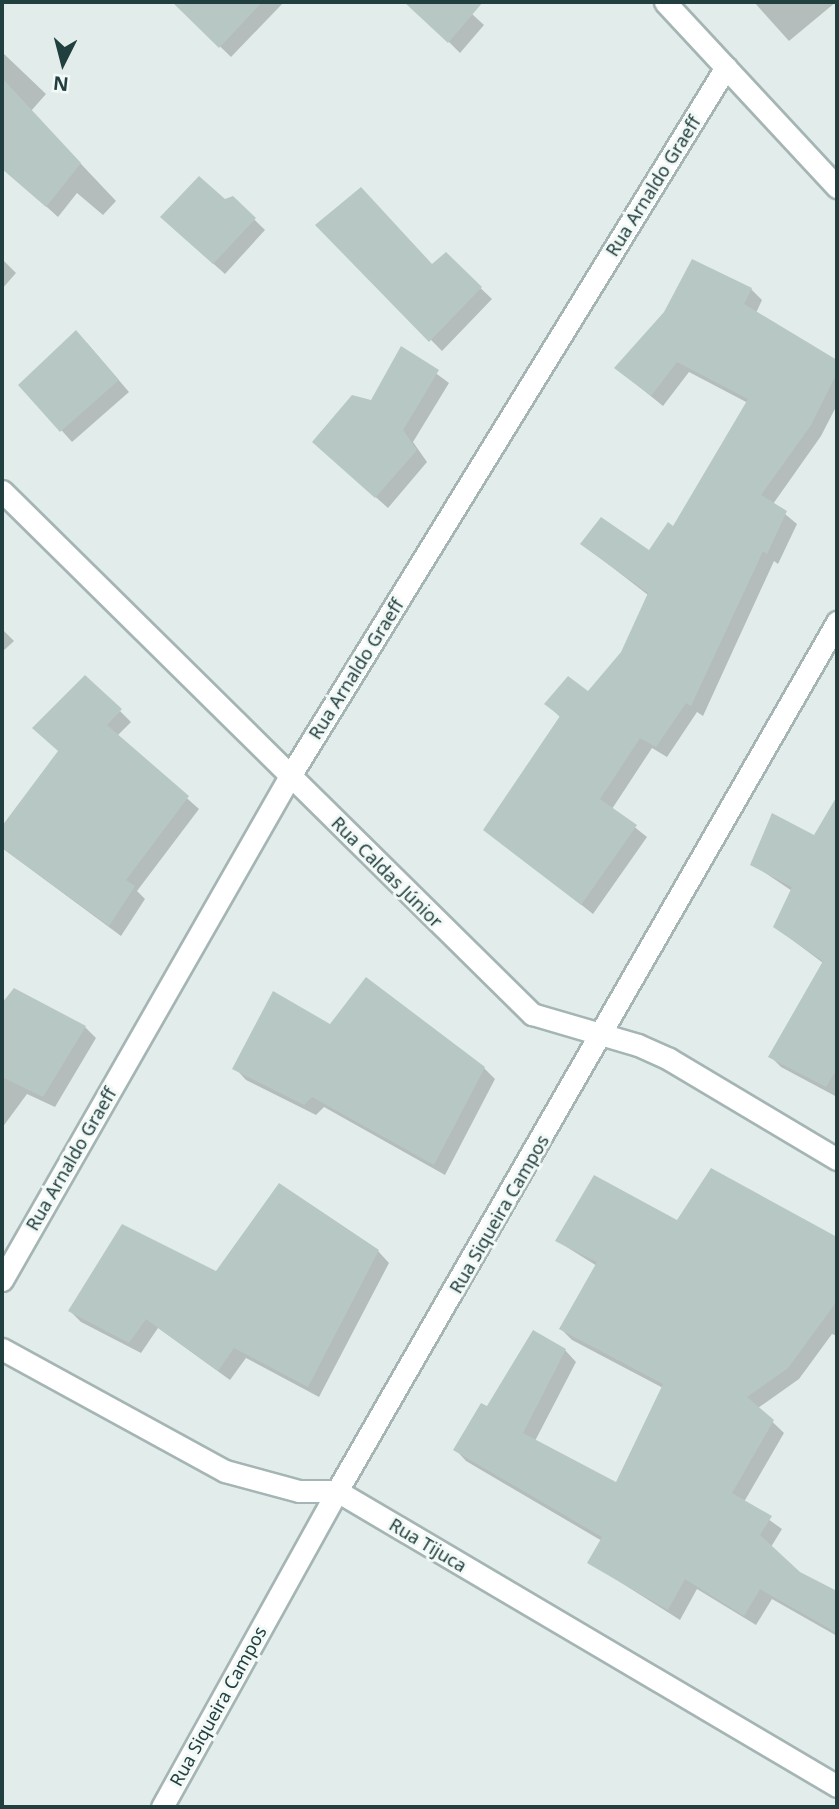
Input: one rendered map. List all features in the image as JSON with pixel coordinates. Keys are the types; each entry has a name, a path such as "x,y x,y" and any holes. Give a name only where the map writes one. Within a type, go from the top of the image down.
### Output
{"street":[{"path":"666,2 837,187"},
{"name":"Rua Arnaldo Graeff","path":"2,1280 290,776 726,67"},
{"name":"Rua Caldas Júnior","path":"2,491 533,1014 669,1059 837,1159"},
{"name":"Rua Siqueira Campos","path":"162,1807 337,1491 836,627"},
{"path":"2,1349 225,1471 299,1491 337,1491"},
{"name":"Rua Tijuca","path":"337,1491 837,1786"}],"building":[{"path":"172,2 262,2 219,48"},
{"path":"404,2 483,2 448,43"},
{"path":"2,78 81,163 46,207 2,169"},
{"path":"199,176 225,199 233,196 256,218 213,264 160,217"},
{"path":"361,187 432,264 446,252 482,287 429,342 315,225"},
{"path":"692,259 752,288 744,304 837,360 837,373 811,425 761,495 787,511 767,554 763,551 691,706 686,703 656,747 640,738 600,799 637,825 581,905 483,830 560,716 544,704 568,676 588,691 621,652 648,593 580,544 601,517 649,550 668,522 673,526 748,399 677,362 651,396 614,368 664,312"},
{"path":"76,330 119,380 60,432 18,385"},
{"path":"401,346 439,370 403,430 417,450 375,498 312,442 352,395 371,400"},
{"path":"85,675 122,709 107,725 189,796 126,880 135,886 109,926 2,848 2,826 58,751 32,728"},
{"path":"837,796 837,1069 826,1087 768,1057 823,961 773,927 792,887 750,865 772,813 814,835"},
{"path":"366,977 485,1067 434,1165 312,1097 304,1105 232,1069 273,991 330,1024"},
{"path":"14,988 86,1026 43,1097 2,1077 2,1003"},
{"path":"711,1168 837,1237 837,1301 788,1368 747,1397 774,1420 732,1493 772,1516 760,1535 800,1572 837,1591 837,1633 760,1589 744,1616 685,1579 668,1610 587,1563 602,1537 453,1450 481,1403 487,1406 533,1330 566,1349 523,1433 616,1482 663,1384 559,1329 597,1262 555,1241 594,1175 677,1220"},
{"path":"279,1183 379,1250 308,1387 234,1348 218,1371 146,1319 129,1343 68,1311 122,1224 216,1271"}]}
